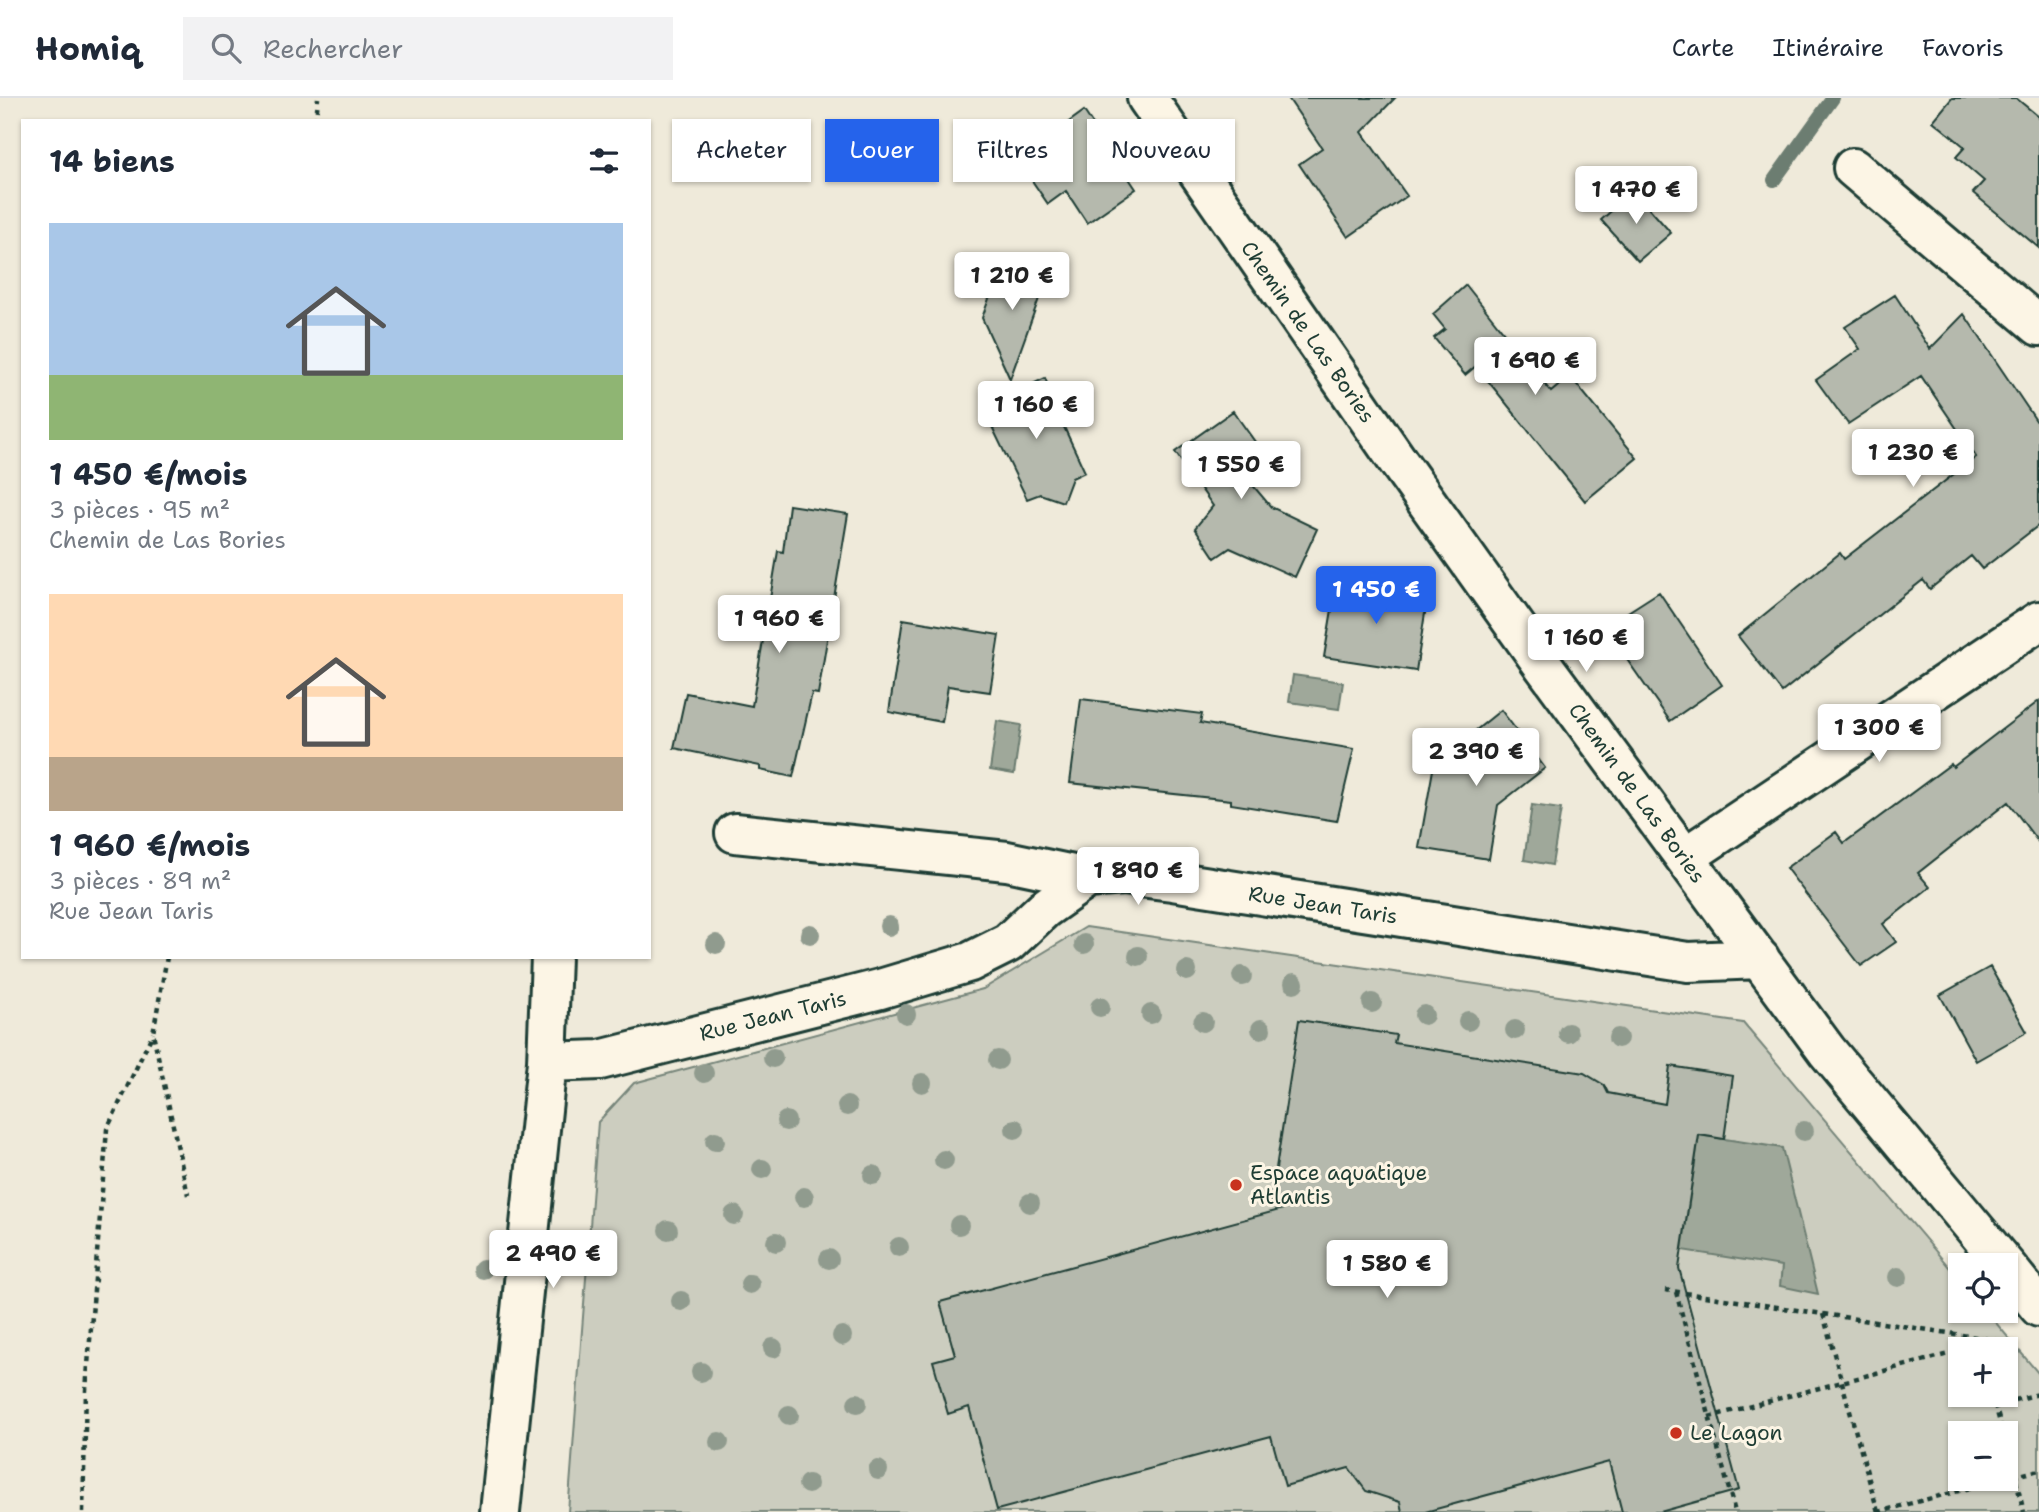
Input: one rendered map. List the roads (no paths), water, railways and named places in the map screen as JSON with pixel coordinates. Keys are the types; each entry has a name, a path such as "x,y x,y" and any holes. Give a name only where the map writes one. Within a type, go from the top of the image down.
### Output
{"street":[{"name":"Chemin de Las Bories","path":"1147,98 1413,483 1685,858 1827,1051 1994,1253"},
{"path":"1853,168 2039,326"},
{"path":"1685,858 2039,621"},
{"path":"735,834 1007,861 1087,878"},
{"name":"Rue Jean Taris","path":"547,1062 600,1060 880,989 970,962 1008,943 1044,909 1087,878 1123,876 1172,881 1688,962 1760,959"},
{"path":"500,1512 547,1062 551,959"},
{"name":"Chemin de Las Bories","path":"2018,1282 2039,1307"}],"waterway":[{"path":"1774,180 1833,98"}],"place":[{"name":"Espace aquatique Atlantis","path":"1236,1185"},
{"name":"Le Lagon","path":"1676,1433"}]}
